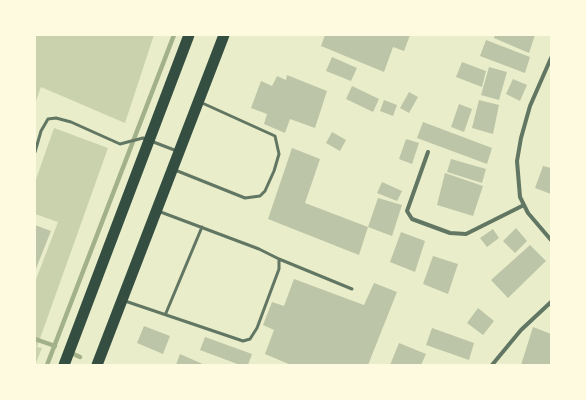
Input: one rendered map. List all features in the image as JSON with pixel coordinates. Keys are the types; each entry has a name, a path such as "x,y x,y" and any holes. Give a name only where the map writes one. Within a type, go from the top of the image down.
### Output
{"highway":[{"path":"64,365 146,139 189,35"},
{"path":"97,365 224,35"}],"street":[{"path":"551,58 530,106 521,138 517,160 520,197 528,213 551,240"},
{"path":"428,152 407,211 412,219 450,233 466,234 524,205"},
{"path":"492,365 521,330 551,302"}],"lane":[{"path":"172,169 245,198 260,196 266,190 274,171 279,154 275,136 198,101"},
{"path":"35,152 41,131 48,120 56,118 71,122 120,144 146,139 178,152"},
{"path":"156,210 259,249 279,259 352,289"},
{"path":"166,313 202,227"},
{"path":"122,300 166,313 243,341 250,339 257,328 279,269 279,259"}],"green space":[{"path":"35,35 154,35 125,123 41,87 35,104"},
{"path":"54,128 108,148 37,347 42,348 35,365 35,282 58,222 35,214 35,182"}],"building":[{"path":"325,35 410,35 404,51 393,47 384,72 321,46"},
{"path":"495,35 535,35 529,53 494,38"},
{"path":"486,40 530,57 525,73 480,56"},
{"path":"332,57 357,68 351,81 326,71"},
{"path":"462,62 486,71 482,87 456,77"},
{"path":"489,67 507,72 499,100 481,95"},
{"path":"287,75 327,91 315,128 290,119 285,133 264,124 267,114 251,108 261,81 272,86 277,76 286,80"},
{"path":"513,79 527,85 520,101 506,94"},
{"path":"352,86 379,99 373,112 346,99"},
{"path":"409,92 418,97 409,113 400,108"},
{"path":"384,100 397,105 393,116 380,111"},
{"path":"479,100 499,105 493,134 472,128"},
{"path":"459,104 472,109 464,132 451,127"},
{"path":"423,122 492,148 487,164 417,138"},
{"path":"332,132 346,140 340,151 326,143"},
{"path":"406,139 419,143 412,164 399,159"},
{"path":"292,148 320,159 305,203 368,227 359,255 268,219"},
{"path":"451,159 486,169 482,183 447,172"},
{"path":"543,166 551,168 551,194 535,188"},
{"path":"445,173 483,186 473,216 437,205"},
{"path":"382,182 402,191 397,201 377,193"},
{"path":"378,198 402,205 392,236 368,227"},
{"path":"35,225 51,231 35,271"},
{"path":"516,228 527,241 515,253 503,241"},
{"path":"493,229 499,238 487,247 480,238"},
{"path":"401,232 425,241 415,272 390,262"},
{"path":"530,245 546,261 508,298 491,280"},
{"path":"433,256 458,264 448,294 423,284"},
{"path":"294,279 364,305 374,283 397,292 368,365 291,365 265,354 274,330 263,325 272,302 284,306"},
{"path":"478,308 494,321 483,335 467,323"},
{"path":"144,326 170,336 163,354 137,343"},
{"path":"533,327 551,334 551,365 521,365"},
{"path":"432,328 474,343 469,360 426,345"},
{"path":"205,337 252,354 248,365 240,365 200,350"},
{"path":"399,343 426,354 421,365 390,365"},
{"path":"180,354 205,365 176,365"}],"waterway":[{"path":"47,365 174,35"},
{"path":"35,339 55,346"},
{"path":"69,352 80,357"}]}
